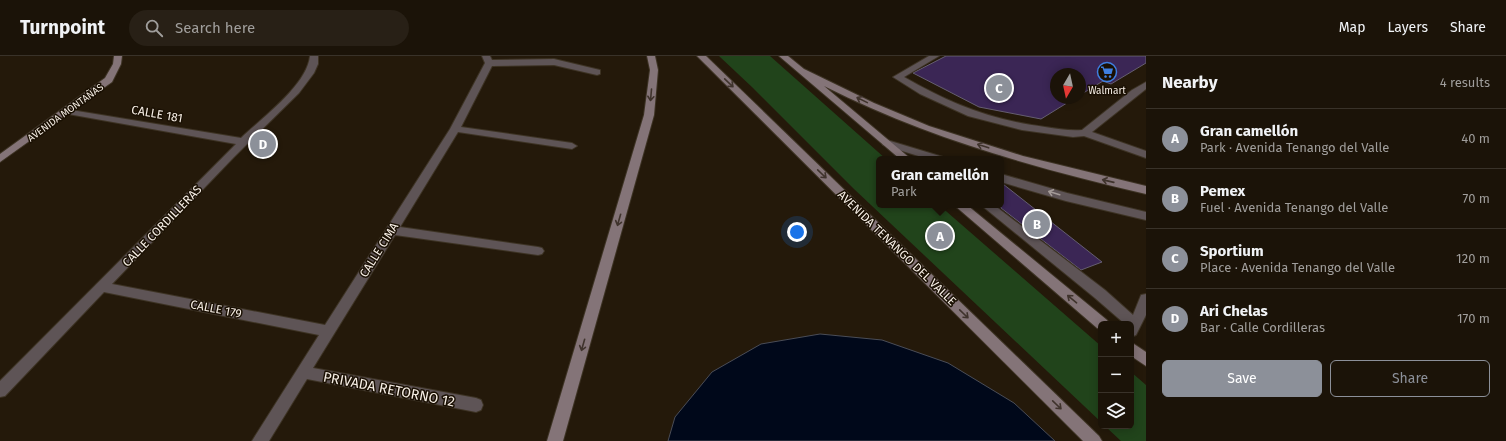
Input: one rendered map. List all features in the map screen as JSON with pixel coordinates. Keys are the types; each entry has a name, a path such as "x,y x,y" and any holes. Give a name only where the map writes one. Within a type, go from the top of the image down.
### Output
{"main road":[{"name":"AVENIDA MONTAÑAS","path":"0,159 109,80 117,64 118,56"},
{"path":"555,441 649,115 654,70 652,56"},
{"name":"AVENIDA TENANGO DEL VALLE","path":"701,56 1094,441"},
{"path":"783,56 902,156"},
{"path":"799,70 895,116 965,140 1095,178 1146,190"},
{"path":"964,208 1098,321"},
{"path":"1134,350 1146,360"}],"street":[{"name":"CALLE CORDILLERAS","path":"0,391 242,142 308,78 315,61 314,56"},
{"path":"554,62 566,56"},
{"path":"935,56 897,77 923,92 971,114 1022,127 1073,134 1085,133 1146,155"},
{"path":"487,59 554,62 597,72"},
{"name":"CALLE CIMA","path":"260,441 455,129 487,59"},
{"path":"1085,133 1146,85"},
{"name":"CALLE 181","path":"68,111 242,142"},
{"path":"455,129 572,146"},
{"path":"887,143 929,156"},
{"path":"1007,182 1146,216"},
{"path":"991,208 1100,294 1126,321"},
{"path":"391,230 538,251"},
{"name":"CALLE 179","path":"103,286 329,332"},
{"path":"1134,326 1146,299"},
{"name":"PRIVADA RETORNO 12","path":"303,372 476,405"}],"green space":[{"path":"719,56 770,56 883,156 876,156 876,208 942,208 1098,343 1098,419 854,189"},
{"path":"1134,375 1146,385 1146,441 1121,441 1108,429 1134,429"}],"water":[{"path":"820,334 882,340 948,363 1014,403 1055,441 668,441 675,417 712,372 761,344"}],"building":[{"path":"946,56 1146,56 1146,63 1111,84 1103,81 1086,91 1086,68 1050,68 1050,104 1065,104 1041,119 979,107 913,73"},
{"path":"1004,185 1102,262 1081,270 1001,208 1004,208"}],"place":[{"name":"Walmart","path":"1107,72"},
{"name":"Sportium","path":"999,88"},
{"name":"Ari Chelas","path":"263,144"},
{"name":"Pemex","path":"1037,224"},
{"name":"Gran camellón","path":"940,236"}]}
